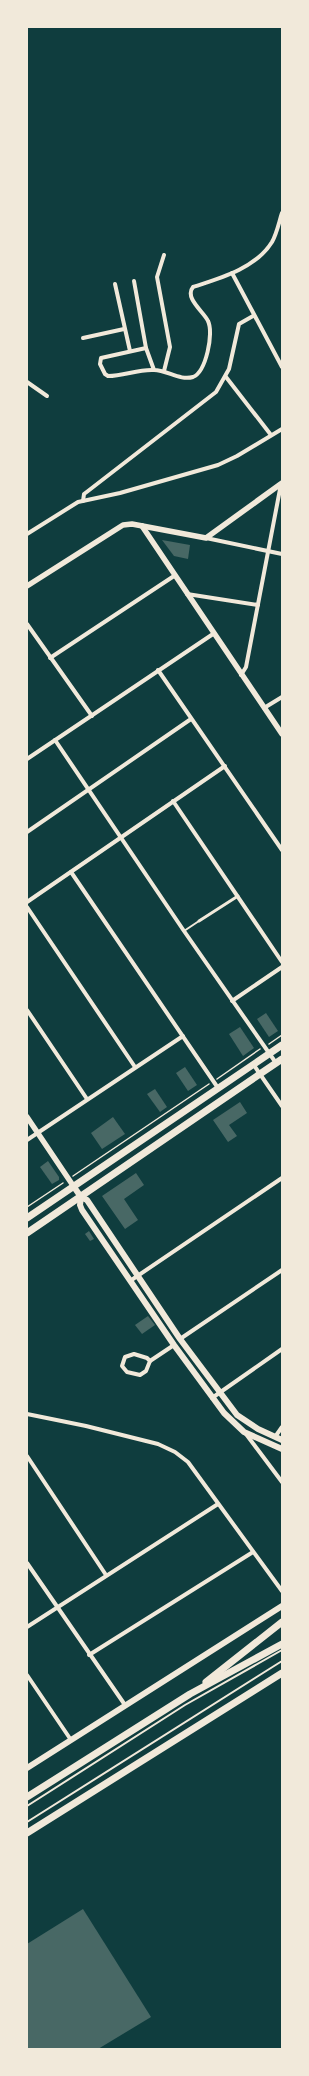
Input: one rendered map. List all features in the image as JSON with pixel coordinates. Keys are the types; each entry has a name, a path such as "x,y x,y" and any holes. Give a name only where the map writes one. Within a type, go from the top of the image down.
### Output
{"main road":[{"path":"27,1218 282,1045"},
{"path":"27,1233 279,1061"},
{"path":"74,1187 81,1197 87,1200 180,1339 219,1392 238,1415 245,1421 282,1440"},
{"path":"81,1197 80,1205 82,1210 212,1398 244,1432 282,1449"},
{"path":"27,1768 282,1606"},
{"path":"190,1694 282,1622"},
{"path":"27,1797 190,1694 282,1644"},
{"path":"27,1834 282,1673"}],"street":[{"path":"146,348 101,358 100,364 105,374 118,376 154,370 164,371 186,378 194,377 201,370 211,337 209,322 194,301 191,290 193,287 232,273 254,261 266,250 275,235 282,213"},
{"path":"164,255 156,277 170,350 164,371"},
{"path":"232,273 253,316 282,366"},
{"path":"134,281 146,348 154,370"},
{"path":"115,284 130,351"},
{"path":"83,501 84,494 210,398 220,388 226,377 238,327 241,322 253,316"},
{"path":"83,338 124,329"},
{"path":"226,377 271,436"},
{"path":"27,382 47,396"},
{"path":"27,534 73,504 120,493 218,465 237,456 282,429"},
{"path":"206,538 281,484"},
{"path":"241,675 246,667 281,484"},
{"path":"27,586 123,525 142,526 282,554"},
{"path":"142,526 174,576 282,734"},
{"path":"50,658 174,576"},
{"path":"187,594 258,605"},
{"path":"27,624 93,716"},
{"path":"27,759 214,634"},
{"path":"158,670 282,850"},
{"path":"264,708 282,697"},
{"path":"27,832 192,719"},
{"path":"55,740 264,1047 269,1054 279,1061"},
{"path":"27,902 225,766"},
{"path":"173,801 282,962"},
{"path":"71,872 218,1088"},
{"path":"199,921 238,896"},
{"path":"27,907 135,1067"},
{"path":"232,1001 282,967"},
{"path":"27,1010 87,1099"},
{"path":"27,1140 183,1036"},
{"path":"253,1064 282,1106"},
{"path":"27,1117 74,1187"},
{"path":"130,1281 282,1178"},
{"path":"180,1339 282,1270"},
{"path":"150,1361 147,1358 131,1354 125,1357 122,1366 127,1372 140,1375 146,1371 150,1361 174,1345"},
{"path":"212,1398 282,1349"},
{"path":"27,1414 86,1426 166,1447 188,1462 282,1591"},
{"path":"275,1437 282,1427"},
{"path":"244,1432 282,1482"},
{"path":"27,1456 106,1575"},
{"path":"27,1627 218,1504"},
{"path":"89,1655 253,1552"},
{"path":"27,1563 89,1655 125,1705"},
{"path":"28,1677 71,1740"}],"lane":[{"path":"184,931 199,921"},
{"path":"27,1806 185,1705 282,1650"},
{"path":"27,1822 282,1660"}],"path":[{"path":"83,1170 282,1035"},
{"path":"27,1207 59,1186"}],"building":[{"path":"162,540 190,545 188,559 174,556"},
{"path":"266,1013 278,1031 269,1037 257,1019"},
{"path":"240,1027 254,1048 243,1056 229,1034"},
{"path":"185,1067 197,1085 188,1091 176,1073"},
{"path":"155,1089 167,1107 160,1112 147,1094"},
{"path":"240,1102 247,1113 229,1125 237,1136 228,1142 213,1120"},
{"path":"113,1117 125,1134 102,1149 91,1133"},
{"path":"48,1161 59,1177 59,1180 52,1184 40,1167"},
{"path":"136,1173 144,1185 124,1199 138,1220 125,1229 102,1196"},
{"path":"89,1231 94,1239 90,1241 85,1234"},
{"path":"148,1316 155,1325 142,1334 135,1325"},
{"path":"83,1909 151,2017 98,2049 27,2049 27,1944"}]}
